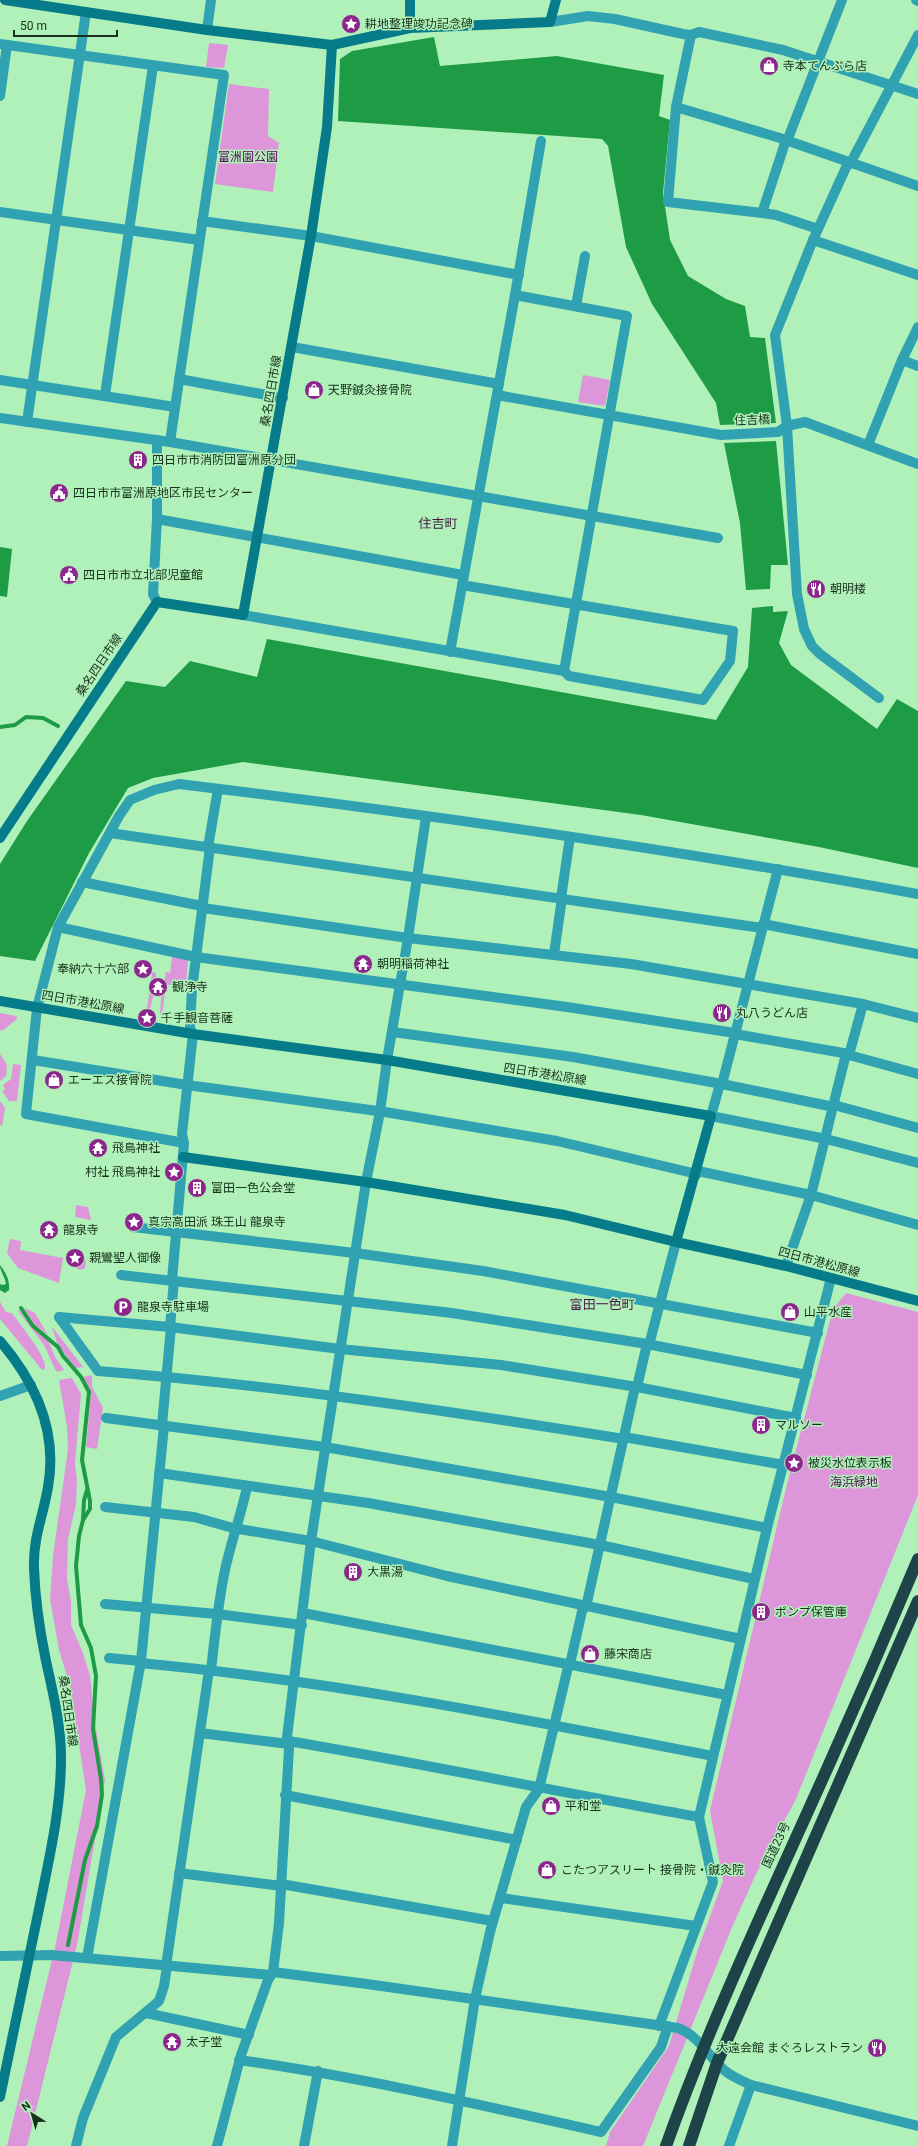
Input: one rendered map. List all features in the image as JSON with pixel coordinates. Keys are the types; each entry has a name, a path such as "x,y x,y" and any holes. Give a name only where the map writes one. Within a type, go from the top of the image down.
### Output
{"highway":[{"name":"国道23号","path":"666,2146 704,2047 757,1920 831,1760 918,1559"},
{"path":"689,2146 717,2064 918,1601"}],"main road":[{"path":"5,0 207,30 332,45 410,28 550,22 556,0"},
{"path":"410,0 410,28"},
{"name":"桑名四日市線","path":"243,615 311,236 327,127 332,45"},
{"path":"157,602 243,615"},
{"name":"桑名四日市線","path":"0,838 157,602"},
{"name":"四日市港松原線","path":"0,1001 193,1034 387,1060 711,1116"},
{"path":"676,1242 697,1172 711,1116"},
{"name":"四日市港松原線","path":"183,1157 366,1182 565,1215 676,1242 786,1266 918,1301"},
{"name":"桑名四日市線","path":"0,1341 24,1372 31,1385 44,1411 50,1436 50,1472 35,1541 34,1569 42,1632 53,1687 61,1755 54,1836 0,2097"}],"street":[{"path":"207,30 211,0"},
{"path":"762,213 787,140 842,0"},
{"path":"27,422 86,12"},
{"path":"550,22 588,16 615,19 666,31 691,35 699,32 783,50 918,94"},
{"path":"879,698 820,654 812,646 804,629 797,594 787,426 775,335 818,229 849,164 918,34"},
{"path":"691,35 676,107 668,202 776,215 818,229"},
{"path":"0,96 4,44 224,75 170,442"},
{"path":"105,395 153,66"},
{"path":"676,107 787,140 849,164 918,186"},
{"path":"450,652 519,274 541,141"},
{"path":"0,212 199,240"},
{"path":"202,221 311,236 519,274"},
{"path":"813,240 918,275"},
{"path":"576,306 585,256"},
{"path":"515,295 627,316 564,672"},
{"path":"868,446 902,360 918,327"},
{"path":"292,346 499,384"},
{"path":"902,360 918,366"},
{"path":"179,379 283,398"},
{"path":"0,380 175,407"},
{"name":"住吉橋","path":"497,395 721,435 778,432 787,426"},
{"path":"0,418 157,440 272,459 478,497 718,538"},
{"path":"787,426 805,422 918,464"},
{"path":"157,440 157,519 153,594 157,602"},
{"path":"157,519 257,538 576,604 733,630 730,661 703,700 569,676 564,672 243,615"},
{"path":"184,1143 26,1114 33,1060 35,1007 58,927 82,882 130,800 148,793 179,784 218,789 663,849 918,894"},
{"path":"83,1958 141,1662 167,1376 176,1231 184,1143 182,1134 193,1034 190,1028 196,957 209,847 218,789"},
{"path":"217,2146 240,2060 272,1974 281,1885 285,1795 294,1680 302,1625 311,1541 347,1301 366,1182 380,1112 426,817"},
{"path":"110,833 417,878 763,926 918,954"},
{"path":"554,954 570,837"},
{"path":"778,869 735,1034 711,1116 826,1139 918,1163"},
{"path":"82,882 203,907 408,938 631,964 863,1004 918,1018"},
{"path":"58,927 196,957 400,986 567,1007 735,1034 848,1054 918,1074"},
{"path":"786,1266 811,1195 848,1054 863,1004"},
{"path":"392,1032 573,1057 721,1084 834,1106 918,1128"},
{"path":"33,1060 187,1085 380,1112 557,1141 697,1172 811,1195 918,1224"},
{"path":"133,1227 176,1231 483,1270 818,1333"},
{"path":"452,2146 475,1999 493,1921 501,1898 526,1807 540,1789 600,1545 636,1387 676,1242"},
{"path":"121,1275 452,1313 648,1344 807,1375"},
{"path":"240,2060 318,2071 601,2132 661,2048 663,2026 696,1926 714,1882 699,1817 766,1528 784,1465 831,1278"},
{"path":"784,1465 482,1416 167,1376 98,1371 59,1317 170,1327 340,1349 501,1365 636,1387 796,1418"},
{"path":"0,1396 31,1385"},
{"path":"106,1418 325,1446 611,1497 766,1528"},
{"path":"159,1473 247,1487 318,1495 600,1545 754,1578"},
{"path":"76,2146 83,2118 116,2037 159,2001 164,1986 217,1614 225,1569 238,1528 247,1487"},
{"path":"105,1507 194,1517 238,1528 311,1541 440,1575 741,1639"},
{"path":"105,1604 217,1614 302,1625"},
{"path":"303,1613 570,1663 727,1695"},
{"path":"109,1658 294,1680 555,1725 713,1756"},
{"path":"200,1734 289,1743 402,1760 540,1789 699,1817"},
{"path":"285,1795 517,1840"},
{"path":"179,1873 281,1885 493,1921"},
{"path":"501,1898 696,1926"},
{"path":"0,1956 30,1954 52,1955 272,1974 475,1999 663,2026 687,2032 704,2047 717,2064 734,2077 751,2085 918,2126"},
{"path":"146,2013 249,2035"},
{"path":"304,2146 318,2071"},
{"path":"729,2146 751,2085"}],"green space":[{"path":"209,43 228,45 224,68 206,67"},
{"name":"富洲園公園","path":"229,84 269,89 268,136 279,143 273,192 215,184"},
{"path":"583,375 610,380 605,406 578,402"},
{"path":"172,957 188,959 186,987 164,984 166,972 170,973"},
{"path":"139,964 153,966 152,972 156,973 156,983 151,983 152,975 138,973"},
{"path":"151,984 156,985 149,1013 146,1013"},
{"path":"162,985 166,986 162,1015 160,1014"},
{"path":"0,1013 17,1016 16,1020 2,1031 0,1030"},
{"path":"0,1054 7,1065 6,1076 0,1081"},
{"path":"13,1064 21,1065 17,1101 9,1101 2,1091 5,1089 3,1085 11,1079"},
{"path":"0,1101 5,1108 2,1126 0,1125"},
{"path":"76,1205 88,1207 91,1220 75,1217"},
{"path":"10,1239 21,1241 20,1250 63,1258 59,1283 18,1268 7,1253"},
{"path":"75,1253 83,1255 86,1261 85,1268 80,1270 72,1266 70,1262 71,1255"},
{"name":"海浜緑地","path":"846,1293 918,1312 918,1495 796,1799 756,1874 733,1925 643,2146 606,2146 610,2132 669,2046 698,1949 723,1881 710,1811 786,1488 833,1309"},
{"path":"0,1302 6,1312 12,1313 38,1349 45,1364 45,1369 42,1370 0,1319"},
{"path":"24,1308 35,1313 48,1335 34,1324"},
{"path":"19,1310 33,1328 48,1340 55,1357 64,1370 57,1372 44,1345 18,1311"},
{"path":"52,1328 83,1367 75,1368 58,1345"},
{"path":"92,1375 92,1387 103,1408 97,1449 86,1447 91,1393 83,1377"},
{"path":"72,1378 81,1394 75,1463 77,1480 76,1505 68,1539 67,1579 71,1601 71,1625 83,1653 90,1676 95,1724 105,1780 77,1945 27,2146 7,2146 56,1943 86,1790 70,1686 59,1650 50,1599 53,1556 68,1449 67,1427 59,1380"}],"shaded area":[{"path":"434,37 440,66 557,56 664,75 659,116 670,120 663,193 670,240 688,276 726,299 745,306 750,337 765,338 776,423 720,425 716,403 652,304 626,247 608,146 602,139 338,121 340,59 352,51"},
{"path":"776,441 788,565 771,565 770,589 746,590 740,523 724,443"},
{"path":"0,547 12,549 7,597 0,596"},
{"path":"773,606 773,612 788,611 779,643 791,665 877,729 897,699 918,711 918,868 819,847 641,815 243,762 153,778 128,788 89,853 35,961 0,956 0,864 27,821 126,681 165,687 190,661 257,677 267,639 716,720 748,667 752,608"},
{"path":"0,1265 6,1274 9,1283 9,1290 5,1293 0,1290 0,1284 6,1284"}],"waterway":[{"path":"0,727 15,725 26,717 43,718 58,726"},
{"path":"21,1308 33,1326 58,1347 63,1356 81,1377 89,1392 82,1460 90,1501 90,1509 83,1520 79,1536 76,1566 81,1625 91,1648 96,1676 93,1729 102,1795 97,1826 85,1860 68,1945"},
{"path":"83,1520 84,1500 87,1490"}],"place":[{"name":"耕地整理竣功記念碑","path":"351,24"},
{"name":"寺本てんぷら店","path":"769,66"},
{"name":"天野鍼灸接骨院","path":"314,390"},
{"name":"四日市市消防団富洲原分団","path":"138,460"},
{"name":"四日市市富洲原地区市民センター","path":"59,493"},
{"name":"四日市市立北部児童館","path":"69,575"},
{"name":"朝明楼","path":"816,589"},
{"name":"朝明稲荷神社","path":"363,964"},
{"name":"奉納六十六部","path":"143,969"},
{"name":"観浄寺","path":"158,987"},
{"name":"丸八うどん店","path":"722,1013"},
{"name":"千手観音菩薩","path":"147,1018"},
{"name":"エーエス接骨院","path":"54,1080"},
{"name":"飛鳥神社","path":"98,1148"},
{"name":"村社 飛鳥神社","path":"174,1172"},
{"name":"富田一色公会堂","path":"197,1188"},
{"name":"真宗高田派 珠王山 龍泉寺","path":"134,1222"},
{"name":"龍泉寺","path":"49,1230"},
{"name":"親鸞聖人御像","path":"75,1258"},
{"name":"龍泉寺駐車場","path":"123,1307"},
{"name":"山平水産","path":"790,1312"},
{"name":"マルソー","path":"761,1425"},
{"name":"被災水位表示板","path":"794,1463"},
{"name":"大黒湯","path":"353,1572"},
{"name":"ポンプ保管庫","path":"761,1612"},
{"name":"藤宋商店","path":"590,1654"},
{"name":"平和堂","path":"551,1806"},
{"name":"こたつアスリート 接骨院・鍼灸院","path":"547,1870"},
{"name":"太子堂","path":"172,2042"},
{"name":"大遠会館 まぐろレストラン","path":"877,2048"}],"district":[{"name":"住吉町","path":"438,523"},
{"name":"富田一色町","path":"602,1304"}]}
